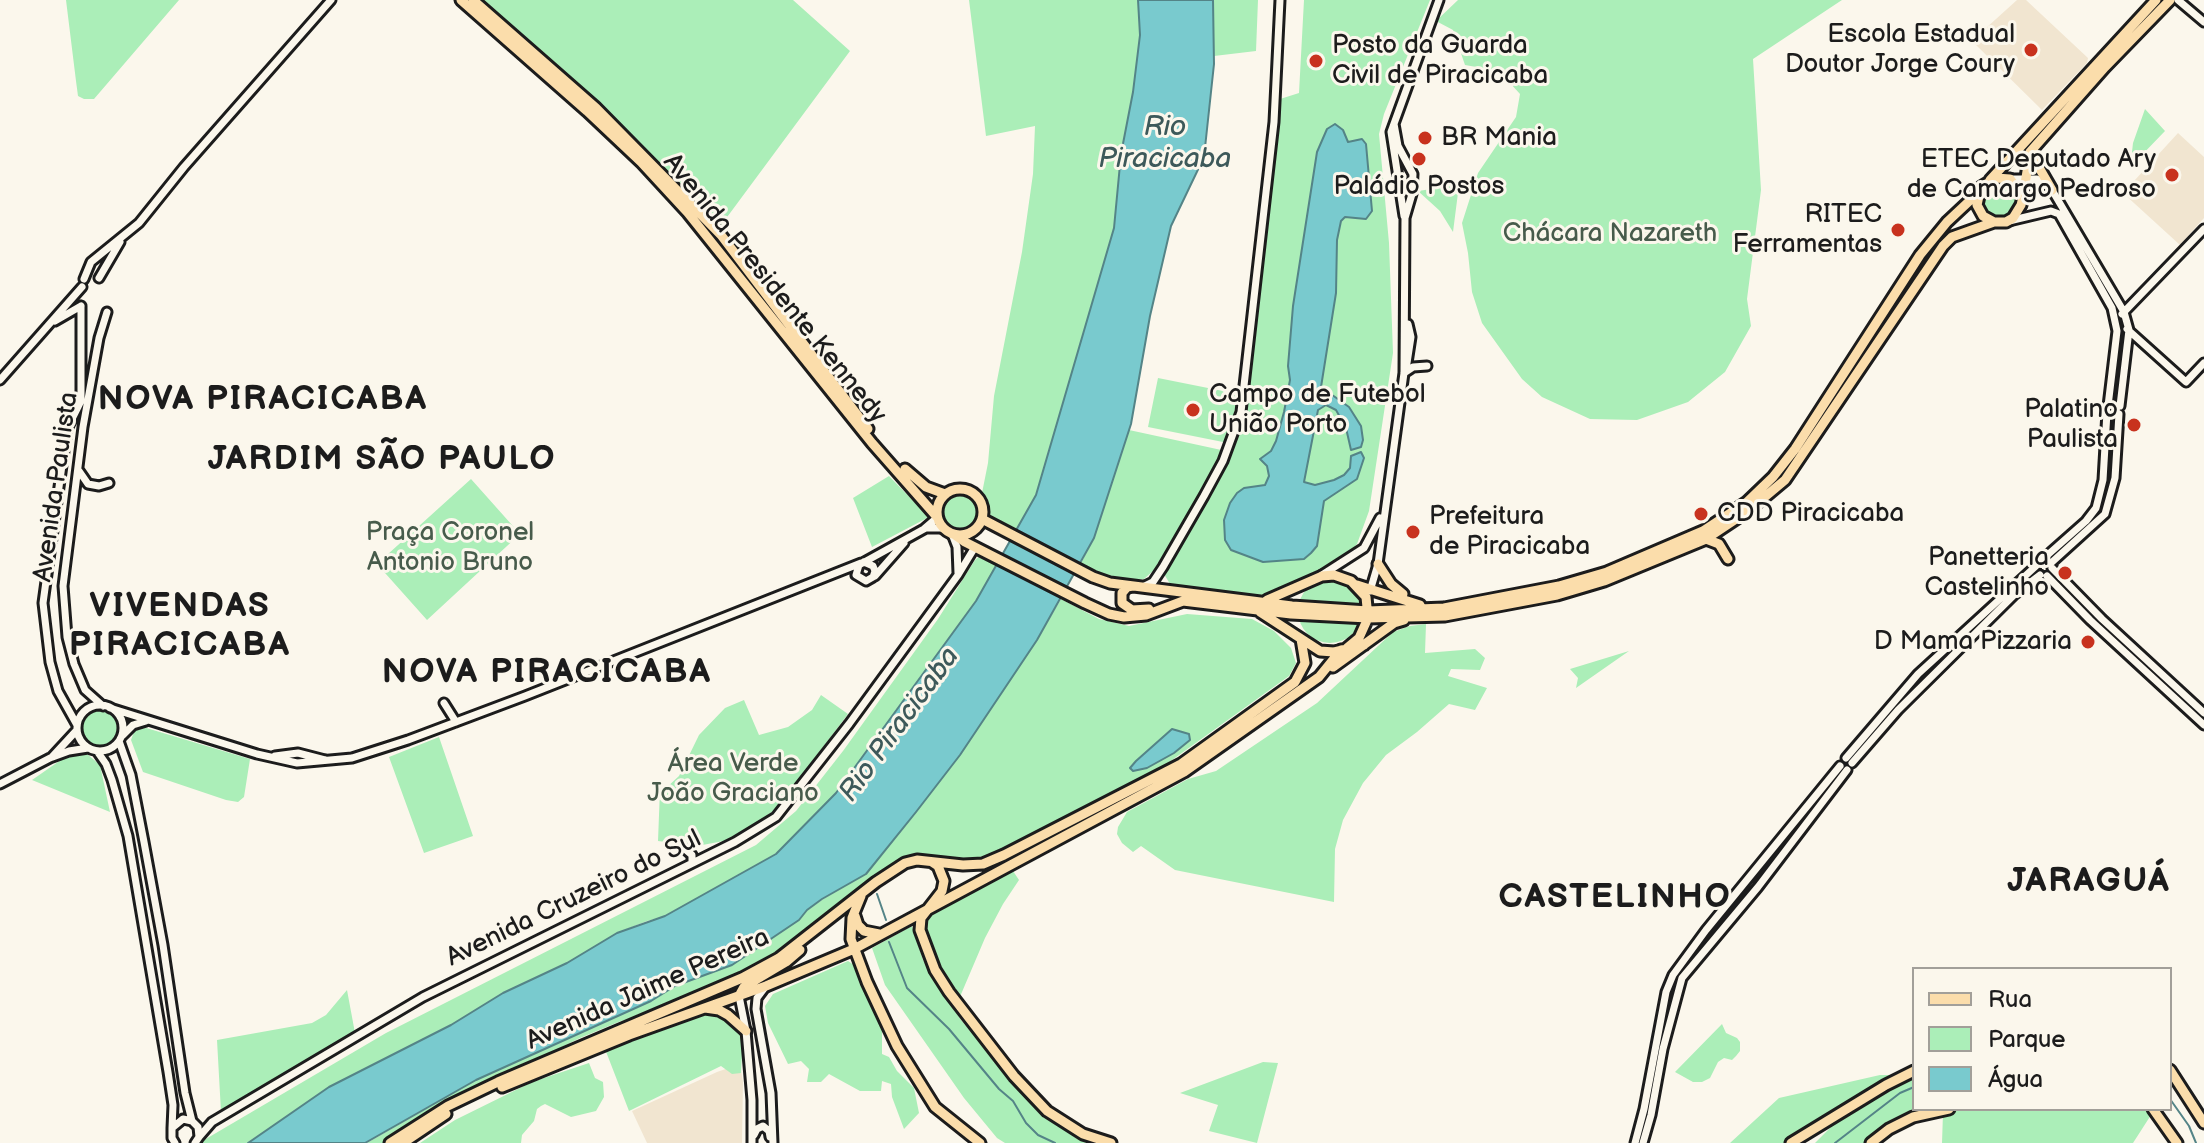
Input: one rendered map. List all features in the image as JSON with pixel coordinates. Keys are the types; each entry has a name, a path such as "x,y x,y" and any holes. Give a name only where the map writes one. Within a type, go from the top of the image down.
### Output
{"main road":[{"name":"Avenida Presidente Kennedy","path":"461,0 641,162 688,213 872,443 938,517"},
{"name":"Avenida Presidente Kennedy","path":"473,0 596,108 662,172 721,235 882,446 926,487 945,494"},
{"path":"975,547 981,521 981,503 975,494 964,489 945,494 938,504 938,517 950,532 975,547 1109,614 1124,617 1146,615 1183,601 1292,610 1444,608 1559,586 1607,572 1703,531 1747,502 1773,477 1795,449 1920,255 1947,222 1979,192 2156,0"},
{"path":"1319,677 1394,623 1557,595 1604,581 1706,539 1748,511 1785,480 1943,246 1952,237 1994,222 2006,222 2018,212 2030,152 2105,67 2170,0"},
{"path":"2030,152 2052,190"},
{"path":"1990,180 2010,179 2023,197"},
{"path":"1979,192 1980,211 1994,222"},
{"path":"950,532 969,533 981,521"},
{"path":"981,521 1093,577 1255,606 1320,651 1364,645"},
{"path":"1706,539 1719,544 1728,559"},
{"path":"1378,564 1396,589 1427,607"},
{"path":"1255,606 1322,576 1340,576 1355,585 1427,607"},
{"path":"1300,638 1293,626 1292,610 1297,593 1306,583"},
{"path":"1355,585 1368,610"},
{"path":"1137,587 1124,590 1121,596 1128,608 1164,607"},
{"path":"1368,610 1415,618"},
{"name":"Avenida Jaime Pereira","path":"403,1143 452,1110 490,1091 698,1009 766,986 854,949 928,907 1032,856 1184,772 1319,677 1363,632 1368,610"},
{"name":"Avenida Jaime Pereira","path":"390,1143 448,1106 498,1082 742,978 779,958 905,863 983,864 1181,764 1295,682 1305,663 1300,638"},
{"path":"929,861 938,866 944,881 942,891 921,918 920,930 935,970 960,1008 1014,1076 1047,1111 1083,1134 1111,1143"},
{"path":"862,893 851,928 854,949 897,1046 935,1107 980,1143"},
{"path":"856,908 858,925 864,931 882,933"},
{"path":"739,996 744,987 786,962 821,927"},
{"path":"698,1009 719,1010 746,1031"},
{"path":"1791,1143 1912,1072"},
{"path":"2172,1073 2204,1123"},
{"path":"1871,1143 1889,1129 1913,1117 1940,1111"},
{"path":"2154,1111 2177,1143"}],"street":[{"path":"99,278 123,239 331,0"},
{"path":"1137,587 1153,582 1163,567 1223,461 1241,412 1274,122 1280,0"},
{"path":"1404,373 1405,218 1391,132 1439,0"},
{"path":"2178,0 2204,22"},
{"path":"1394,124 1398,146 1413,174 1405,218"},
{"path":"1397,177 1404,169 1413,174"},
{"path":"1643,1143 1682,978 1758,887 1846,764 2015,594 2105,514 2115,478 2119,410 2129,330 2124,312 2052,190 2037,179 2010,179"},
{"path":"1398,187 1402,195 1410,199"},
{"path":"2006,222 2051,211 2060,216 2112,308 2116,324 2103,480 2096,508 2047,568"},
{"path":"2116,324 2204,229"},
{"path":"0,380 83,283 91,262 123,239"},
{"name":"Avenida Paulista","path":"48,325 81,306 81,401 67,429 44,588 50,662 58,691 77,727"},
{"path":"1368,610 1378,564 1411,337 1406,311"},
{"name":"Avenida Paulista","path":"106,707 85,690 74,664 67,637 63,586 77,466 99,338 107,312"},
{"path":"2116,324 2129,330 2186,382 2204,363"},
{"path":"1405,326 1411,337"},
{"path":"1404,373 1413,367 1427,366"},
{"path":"2107,409 2114,403 2119,410"},
{"path":"77,466 88,484 99,486 109,483"},
{"path":"1322,576 1364,548 1383,513"},
{"path":"50,758 77,727 84,712 96,706 297,763 352,758 456,722 837,575 924,529 938,517"},
{"path":"924,529 950,532 957,547 958,575"},
{"path":"837,575 866,581 908,538"},
{"name":"Avenida Cruzeiro do Sul","path":"197,1140 212,1122 423,997 755,831 776,817 849,724 975,547"},
{"path":"863,563 874,568 873,577"},
{"path":"858,578 856,570 863,563"},
{"path":"1635,1143 1666,992 1673,975 1724,908 1918,674 2036,566 2047,568 2204,713"},
{"path":"2047,568 2090,620 2204,725"},
{"path":"44,588 63,586"},
{"path":"444,703 456,722"},
{"path":"106,707 122,723 120,738 131,775 163,945 188,1106 192,1121 198,1127 197,1140"},
{"path":"0,784 69,751 112,748 140,722 156,721"},
{"path":"77,727 79,737 88,748"},
{"path":"97,751 106,764 128,836 149,948 173,1105 171,1131 175,1143"},
{"path":"685,849 692,855 692,863"},
{"path":"145,925 159,922"},
{"path":"149,948 163,945"},
{"path":"766,986 757,998 756,1009 771,1093 772,1143"},
{"path":"739,996 746,1031 753,1140"},
{"path":"173,1105 180,1109 188,1106"},
{"path":"165,1143 178,1120 212,1122"},
{"path":"753,1140 757,1129 763,1126 769,1131 772,1143"}],"shaded area":[{"name":"Escola Estadual Doutor Jorge Coury","path":"2017,0 2026,0 2088,58 2087,63 2042,110 1975,44 1975,38"},
{"name":"ETEC Deputado Ary de Camargo Pedroso","path":"2178,133 2204,157 2204,218 2180,245 2123,193"},
{"path":"740,1064 743,1082 742,1143 647,1143 632,1111"}],"green space":[{"path":"66,0 179,0 94,99 84,99 78,96"},
{"path":"479,0 793,0 850,51 719,228 596,101"},
{"path":"969,0 1138,0 1140,35 1121,154 1114,228 1036,495 1016,533 987,519 982,493 994,396 1022,252 1033,174 1035,126 986,136"},
{"path":"1213,0 1258,0 1256,51 1214,56"},
{"path":"1304,0 1430,0 1384,114 1379,134 1389,243 1393,353 1369,511 1357,544 1347,556 1274,597 1258,599 1173,589 1164,574 1166,568 1234,449 1249,389 1277,100 1299,93"},
{"name":"Chácara Nazareth","path":"1458,0 1842,0 1753,59 1761,190 1747,299 1751,326 1725,372 1688,402 1637,420 1590,419 1542,397 1522,379 1482,323 1472,292 1462,223 1478,173 1516,117 1520,94 1499,71 1465,65 1453,30 1436,21"},
{"path":"2145,109 2165,131 2138,159 2132,152 2133,143"},
{"path":"1999,182 2012,187 2017,200 2012,213 1999,218 1986,213 1981,200 1986,187"},
{"path":"1459,185 1453,232 1440,211 1418,191"},
{"name":"Campo de Futebol União Porto","path":"1158,378 1238,394 1228,443 1148,427"},
{"path":"1129,430 1226,451 1162,563 1144,579 1134,580 1108,576 1080,565 1094,538"},
{"path":"889,476 929,517 872,547 853,498"},
{"name":"Praça Coronel Antonio Bruno","path":"471,479 520,534 427,620 377,564"},
{"path":"959,494 973,500 979,514 973,528 959,534 945,528 939,514 945,500"},
{"path":"982,554 998,563 976,601 836,793 782,850 671,915 617,933 567,963 503,993 451,1025 329,1087 248,1143 199,1143 386,1033 756,845 796,811 843,751"},
{"path":"1324,579 1336,579 1353,588 1360,599 1360,623 1353,634 1336,643 1324,643 1312,638 1303,629 1298,617 1298,605 1303,593 1312,584"},
{"path":"1061,599 1099,619 1129,626 1187,614 1252,619 1274,631 1291,648 1296,663 1289,676 1154,773 973,860 916,857 778,956 740,977 657,1013 621,1021 580,1038 447,1104 387,1143 367,1143 476,1080 651,1001 666,990 732,965 799,920 807,910 866,874 1037,640"},
{"path":"1426,624 1425,653 1475,649 1485,658 1480,670 1451,669 1448,676 1487,688 1475,710 1449,704 1386,755 1363,783 1343,820 1335,849 1334,902 1175,870 1141,846 1133,852 1122,843 1117,834 1118,827 1127,812 1188,779 1216,771 1317,703 1393,632"},
{"path":"1629,651 1576,688 1578,678 1570,669"},
{"name":"Área Verde João Graciano","path":"821,695 848,714 778,807 753,827 729,840 697,846 658,841 660,789 666,788 679,776 699,735 725,708 744,700 759,735 788,727 812,710"},
{"path":"98,709 112,714 117,728 112,742 98,747 84,742 79,728 84,714"},
{"path":"143,727 250,759 244,797 238,802 226,800 143,772 131,740 135,729"},
{"path":"439,737 473,836 424,853 389,757"},
{"path":"86,753 100,765 110,812 32,780 68,755"},
{"path":"1011,868 1019,880 985,938 959,999 938,965 927,938 925,923 930,913"},
{"path":"912,926 923,960 961,1020 1037,1111 1076,1138 1089,1143 1005,1143 997,1138 964,1098 885,985 872,948"},
{"path":"848,961 857,967 882,1022 882,1054 889,1057 897,1071 914,1088 919,1113 904,1129 892,1097 891,1084 882,1081 881,1091 860,1091 829,1074 821,1082 807,1082 809,1069 801,1061 788,1064 768,1023 765,1006 773,994"},
{"path":"347,990 355,1033 221,1112 217,1040 312,1023 326,1015"},
{"path":"703,1013 719,1015 735,1025 743,1035 741,1073 732,1074 721,1066 629,1111 605,1049"},
{"path":"1722,1024 1726,1033 1740,1042 1740,1051 1736,1056 1732,1060 1724,1058 1718,1062 1710,1078 1702,1082 1693,1082 1675,1072"},
{"path":"1263,1062 1278,1063 1257,1143 1209,1131 1218,1105 1180,1093"},
{"path":"589,1063 595,1078 603,1082 604,1097 596,1111 571,1117 545,1104 537,1109 534,1121 522,1135 521,1143 420,1143 455,1120 532,1082"},
{"path":"1890,1075 1892,1079 1788,1143 1730,1143 1779,1098"},
{"path":"1901,1078 1912,1079 1912,1111 1929,1111 1880,1138 1877,1143 1815,1143 1833,1125 1892,1088"},
{"path":"2150,1111 2151,1115 2133,1143 1942,1143 1943,1113"}],"water":[{"name":"Rio Piracicaba","path":"1138,0 1213,0 1214,64 1204,157 1171,226 1150,316 1131,424 1094,538 1037,640 960,755 916,812 866,874 822,899 799,920 732,965 675,986 651,1001 476,1080 365,1143 248,1143 329,1087 451,1025 503,993 567,963 617,933 665,916 776,854 836,793 976,601 1036,495 1114,228 1121,154 1140,35"},
{"path":"1335,124 1343,130 1348,142 1362,139 1366,144 1372,211 1366,219 1345,217 1341,221 1337,240 1336,293 1321,387 1349,407 1361,426 1363,440 1361,447 1351,450 1346,428 1336,410 1326,405 1318,410 1304,482 1315,485 1334,480 1350,468 1351,456 1361,452 1364,458 1357,479 1324,501 1317,546 1311,553 1304,559 1263,562 1231,550 1225,540 1224,520 1237,493 1244,488 1265,485 1269,476 1267,466 1260,459 1271,451 1276,441 1290,380 1288,366 1293,306 1317,152 1327,129"},
{"path":"1172,729 1189,734 1190,740 1147,768 1133,771 1130,768 1136,761"}],"waterway":[{"path":"877,894 886,920"},
{"path":"889,942 907,988 949,1029 999,1089 1013,1101 1026,1123 1038,1135 1055,1143"},
{"path":"1835,1143 1900,1093 1912,1088"},
{"path":"2172,1102 2189,1126 2196,1143"}],"place":[{"name":"Escola Estadual Doutor Jorge Coury","path":"2031,50"},
{"name":"Posto da Guarda Civil de Piracicaba","path":"1316,61"},
{"name":"BR Mania","path":"1425,138"},
{"name":"Paládio Postos","path":"1419,159"},
{"name":"ETEC Deputado Ary de Camargo Pedroso","path":"2172,175"},
{"name":"RITEC Ferramentas","path":"1898,230"},
{"name":"Campo de Futebol União Porto","path":"1193,410"},
{"name":"Palatino Paulista","path":"2134,425"},
{"name":"CDD Piracicaba","path":"1701,514"},
{"name":"Prefeitura de Piracicaba","path":"1413,532"},
{"name":"Panetteria Castelinho","path":"2065,573"},
{"name":"D Mama Pizzaria","path":"2088,642"}],"district":[{"name":"NOVA PIRACICABA","path":"263,400"},
{"name":"JARDIM SÃO PAULO","path":"382,460"},
{"name":"VIVENDAS PIRACICABA","path":"180,626"},
{"name":"NOVA PIRACICABA","path":"547,673"},
{"name":"JARAGUÁ","path":"2089,882"},
{"name":"CASTELINHO","path":"1615,898"}]}
